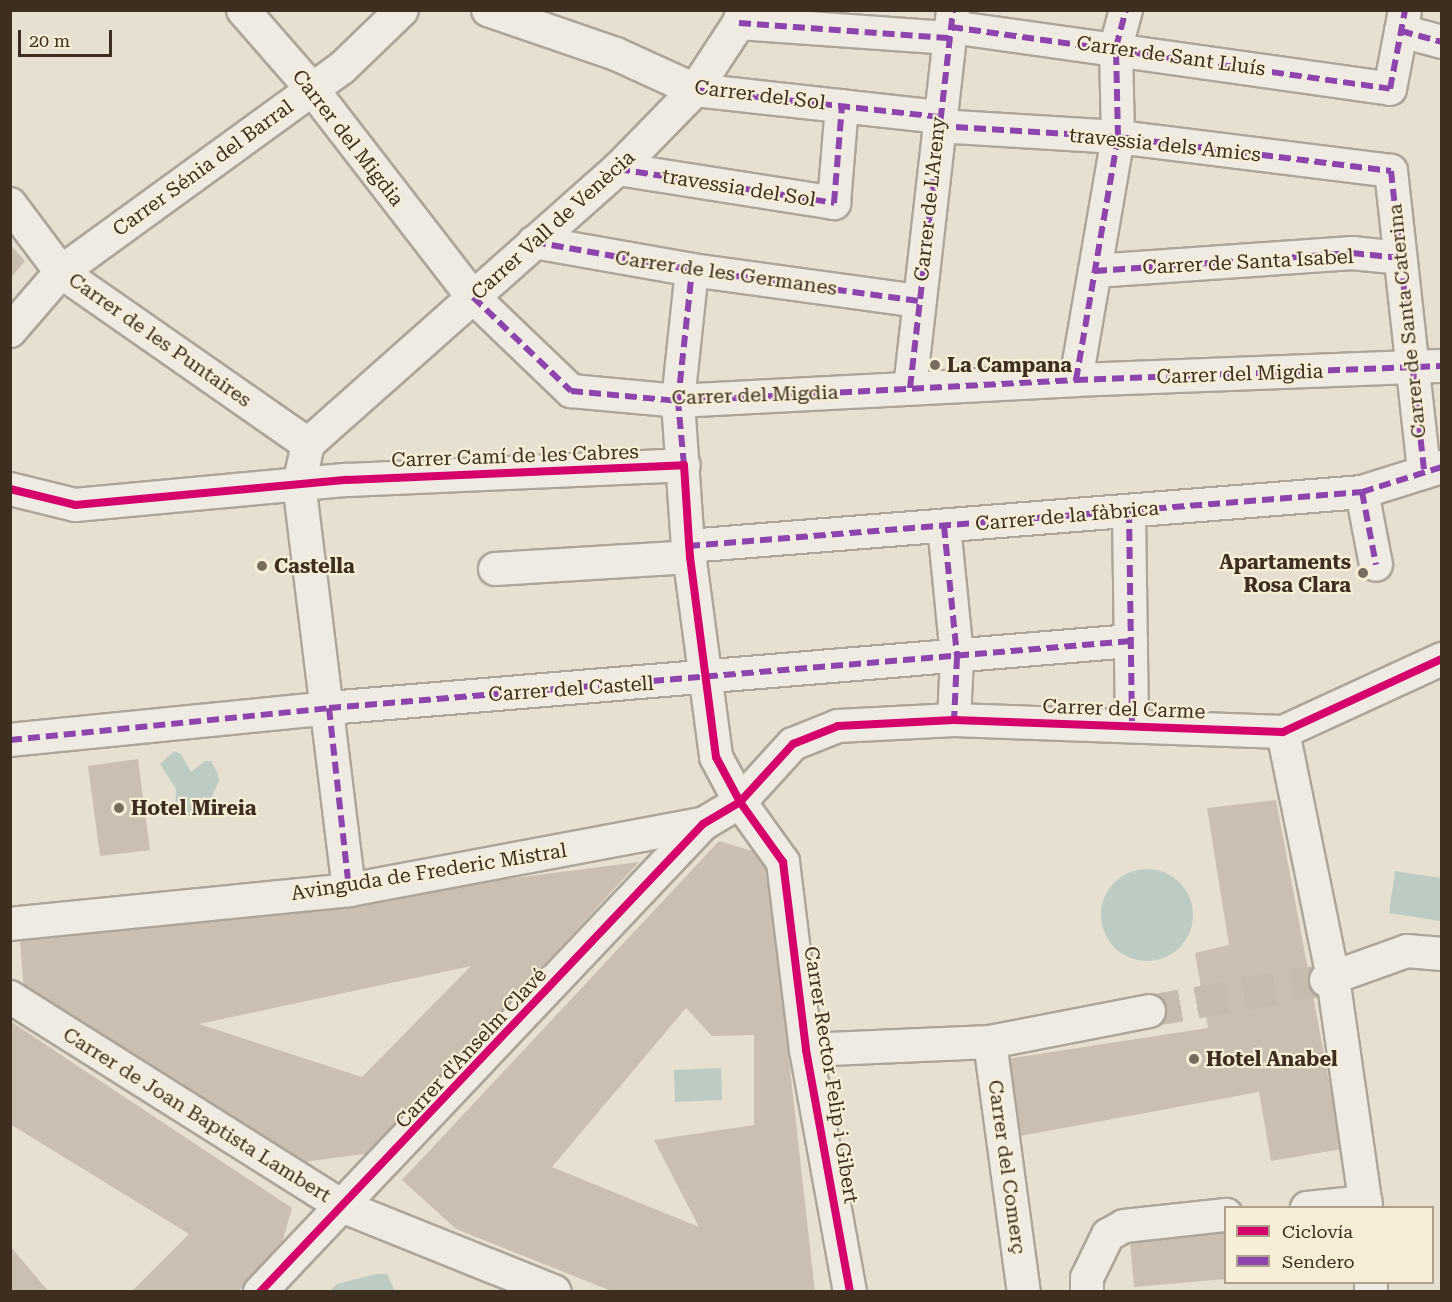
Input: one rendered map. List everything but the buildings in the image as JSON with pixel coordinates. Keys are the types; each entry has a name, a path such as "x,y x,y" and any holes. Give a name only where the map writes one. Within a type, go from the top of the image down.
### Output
{"street":[{"name":"Carrer del Migdia","path":"243,10 312,89 473,297 571,391 678,401 1076,380 1426,367"},
{"name":"Carrer Sénia del Barral","path":"10,331 61,272 342,68 402,10"},
{"name":"Carrer del Sol","path":"488,10 616,54 695,90 842,106 938,121"},
{"path":"1076,380 1118,137 1116,47 1126,10"},
{"name":"Carrer Vall de Venècia","path":"308,444 618,169 695,90 741,17"},
{"name":"Carrer de Sant Lluís","path":"741,17 951,25 1116,47 1390,89 1403,21"},
{"path":"1403,21 1442,42"},
{"name":"Carrer de L'Areny","path":"910,388 938,121 951,25"},
{"name":"travessia del Sol","path":"618,169 834,203 842,106"},
{"name":"travessia dels Amics","path":"938,121 1118,137 1391,171"},
{"name":"Carrer de Santa Caterina","path":"1391,171 1400,258 1426,367 1432,470"},
{"name":"Carrer de les Puntaires","path":"10,204 61,272 308,444"},
{"name":"Carrer de les Germanes","path":"534,242 692,270 919,301"},
{"name":"Carrer de Santa Isabel","path":"1095,271 1352,254 1400,258"},
{"path":"692,270 678,401 689,552 716,757 740,802 703,824"},
{"path":"308,444 300,496 329,708 349,890"},
{"name":"Carrer Camí de les Cabres","path":"10,489 75,505 237,489 300,496 347,480 684,465"},
{"name":"Carrer de la fàbrica","path":"495,569 944,526 1362,492 1432,470"},
{"path":"1362,492 1376,566"},
{"path":"1129,511 1132,724"},
{"path":"944,526 957,657 954,720"},
{"name":"Carrer del Castell","path":"10,740 329,708 957,657 1131,640"},
{"name":"Carrer del Carme","path":"740,802 793,744 838,726 954,720 1132,724 1283,732 1442,659"},
{"path":"1283,732 1330,979 1366,1205 1346,1206"},
{"name":"Carrer Rector Felip i Gibert","path":"740,802 783,862 806,1050 850,1292"},
{"name":"Avinguda de Frederic Mistral","path":"10,924 349,890 703,824"},
{"name":"Carrer d'Anselm Clavé","path":"260,1292 344,1207 703,824"},
{"path":"1330,979 1407,951 1442,954"},
{"name":"Carrer de Joan Baptista Lambert","path":"10,997 344,1207 555,1292"},
{"path":"806,1050 990,1042 1149,1011"},
{"name":"Carrer del Comerç","path":"990,1042 1024,1292"},
{"path":"1087,1292 1087,1278 1108,1235 1124,1226 1224,1215"}],"shaded area":[{"path":"174,751 181,754 191,772 205,761 211,761 217,772 219,781 207,807 189,816 175,812 176,789 160,764"},
{"path":"1147,869 1165,872 1180,882 1190,897 1193,915 1190,933 1180,948 1165,958 1147,961 1129,958 1114,948 1104,933 1101,915 1104,897 1114,882 1129,872"},
{"path":"1395,871 1441,878 1441,921 1389,913"},
{"path":"721,1068 722,1100 675,1102 674,1070"},
{"path":"376,1274 387,1274 395,1291 330,1291 337,1284"}],"tunnel":[{"path":"1149,1011 1326,980"}],"marked path":[{"path":"910,388 953,10"},
{"path":"1076,380 1118,137 1116,47 1126,10"},
{"path":"951,27 1390,89 1405,10"},
{"path":"739,23 950,38"},
{"path":"1401,31 1442,42"},
{"path":"695,90 939,117"},
{"path":"618,169 834,203 842,106"},
{"path":"938,126 1118,137 1391,171 1424,472"},
{"path":"534,242 692,270 919,301"},
{"path":"1095,271 1352,253 1400,258"},
{"path":"684,465 678,401 692,270"},
{"path":"473,297 571,391 678,401 1076,380 1442,366"},
{"path":"688,546 1362,492 1442,467"},
{"path":"1362,492 1376,565"},
{"path":"1129,511 1132,724"},
{"path":"944,526 957,657 954,720"},
{"path":"10,740 329,708 1131,641"},
{"path":"329,708 349,890"}],"cycle path":[{"path":"10,489 75,505 347,480 684,465 690,557 716,757 740,802 783,862 806,1050 850,1292"},
{"path":"260,1292 703,824 740,802 793,744 838,726 954,720 1283,732 1442,659"}],"place":[{"name":"La Campana","path":"935,365"},
{"name":"Castella","path":"262,566"},
{"name":"Apartaments Rosa Clara","path":"1363,573"},
{"name":"Hotel Mireia","path":"119,808"},
{"name":"Hotel Anabel","path":"1194,1059"}]}
